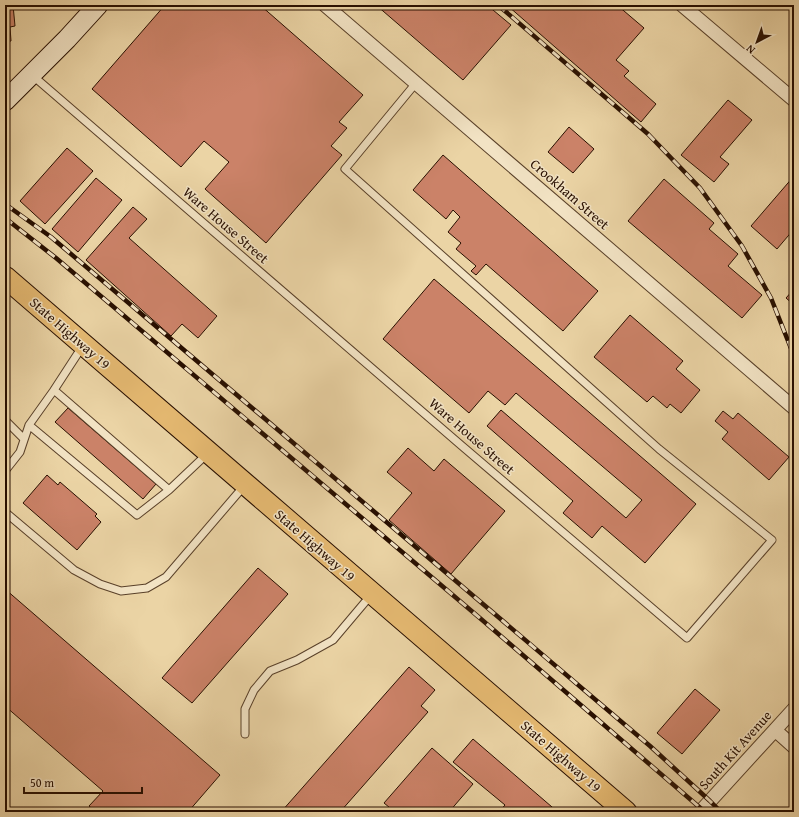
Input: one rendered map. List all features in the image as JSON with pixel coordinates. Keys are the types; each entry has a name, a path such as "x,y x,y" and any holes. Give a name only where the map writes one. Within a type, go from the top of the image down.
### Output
{"main road":[{"name":"State Highway 19","path":"5,277 626,812"}],"street":[{"path":"5,101 67,40 98,5"},
{"name":"Crookham Street","path":"325,5 794,408"},
{"path":"682,5 794,100"},
{"name":"South Kit Avenue","path":"700,812 794,709"},
{"path":"775,730 794,747"}],"lane":[{"name":"Ware House Street","path":"32,75 687,638 772,540 659,449 345,169 416,83"},
{"path":"5,471 20,452 29,425 83,345"},
{"path":"54,390 170,490"},
{"path":"5,420 24,439"},
{"path":"29,425 137,515 170,490 208,453"},
{"path":"5,512 74,570 100,584 121,591 147,588 166,577 245,484"},
{"path":"245,734 245,709 254,690 270,671 297,660 333,640 372,594"}],"building":[{"path":"5,5 13,5 15,26 10,27 11,41 5,42"},
{"path":"28,5 61,5 28,9"},
{"path":"165,5 260,5 363,95 339,122 347,128 331,146 342,155 266,243 205,189 229,162 204,141 181,167 92,89"},
{"path":"376,5 487,5 511,25 463,80"},
{"path":"617,5 644,28 616,60 629,71 624,76 656,104 641,122 508,6"},
{"path":"728,100 752,120 720,157 729,164 714,182 681,155"},
{"path":"569,127 594,149 573,173 548,152"},
{"path":"67,148 93,171 45,224 20,201"},
{"path":"443,155 598,291 563,331 486,264 476,275 471,271 476,266 456,249 461,243 448,232 460,217 453,210 446,219 413,190"},
{"path":"794,176 794,229 777,249 751,226"},
{"path":"96,178 122,200 78,252 52,229"},
{"path":"664,179 714,223 709,229 738,254 728,266 762,295 742,318 628,221"},
{"path":"133,207 147,219 129,238 217,316 198,338 182,324 171,336 86,260"},
{"path":"434,279 696,504 645,563 602,526 592,538 563,513 573,501 487,426 501,410 626,518 642,500 516,393 505,405 488,391 469,413 383,339"},
{"path":"794,289 794,305 786,298"},
{"path":"630,315 683,361 676,369 700,390 681,413 670,404 667,408 653,396 647,402 594,357"},
{"path":"68,408 156,484 143,499 55,422"},
{"path":"723,411 733,419 738,413 789,457 769,480 722,439 728,432 715,421"},
{"path":"5,447 10,451 5,457"},
{"path":"408,448 434,471 444,459 505,511 451,574 389,520 412,493 387,472"},
{"path":"47,475 58,485 60,482 97,514 95,516 101,522 77,550 23,503"},
{"path":"258,568 288,594 192,703 162,678"},
{"path":"5,589 220,775 188,812 96,812 89,806 103,791 5,706"},
{"path":"409,667 435,690 421,706 428,712 340,812 281,812"},
{"path":"695,689 720,710 682,754 657,733"},
{"path":"473,739 558,812 499,812 505,805 453,762"},
{"path":"432,748 473,784 449,812 395,812 384,803"}],"railway":[{"path":"498,5 648,134 700,188 742,246 771,298 794,356"},
{"path":"5,204 51,237 650,746 721,812"},
{"path":"5,218 56,258 481,619 705,812"}]}
